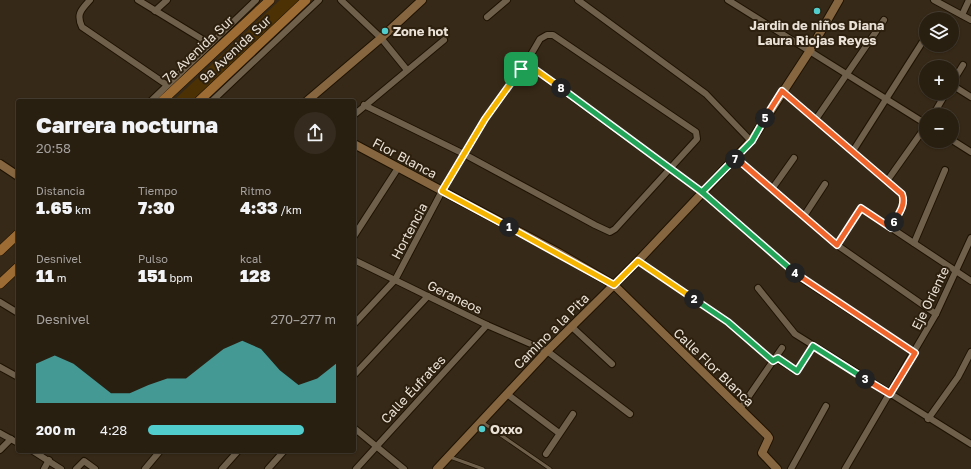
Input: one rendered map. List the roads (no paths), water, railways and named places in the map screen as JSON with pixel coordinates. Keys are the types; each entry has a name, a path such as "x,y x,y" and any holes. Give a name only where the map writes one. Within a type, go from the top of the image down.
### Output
{"main road":[{"name":"7a Avenida Sur","path":"164,99 270,0"},
{"name":"9a Avenida Sur","path":"201,99 306,0"},
{"path":"0,251 16,236"},
{"path":"0,284 16,269"}],"street":[{"path":"90,0 80,12 78,20 82,27 167,86"},
{"path":"138,0 210,44"},
{"path":"155,11 167,0"},
{"path":"153,99 256,0"},
{"path":"214,99 319,0"},
{"path":"341,0 381,38 407,70"},
{"path":"309,99 381,38 422,0"},
{"path":"488,17 507,0"},
{"path":"578,0 706,94 752,141"},
{"path":"728,0 919,120"},
{"name":"Camino a la Pita","path":"437,469 547,351 638,261 752,141 782,91 809,52 839,0"},
{"path":"934,0 971,20"},
{"path":"962,15 969,0"},
{"path":"816,119 884,20"},
{"name":"Hortencia","path":"356,322 395,280 442,191 485,119 526,63 540,39 547,35 553,35 696,132 697,139 671,168"},
{"path":"356,113 444,40"},
{"path":"853,152 919,47"},
{"path":"526,63 702,192 802,279 915,353"},
{"path":"959,72 963,65"},
{"path":"959,89 971,97"},
{"path":"782,91 902,194 904,199 903,206 891,228"},
{"path":"364,105 464,154 599,228 610,232 615,229 671,168"},
{"path":"887,181 919,135"},
{"path":"959,144 971,152"},
{"name":"Flor Blanca","path":"356,145 614,285"},
{"path":"736,158 837,245 936,314"},
{"path":"772,189 794,158"},
{"path":"0,164 16,175"},
{"path":"356,233 398,168"},
{"path":"914,243 945,170"},
{"path":"804,216 825,184"},
{"path":"837,245 861,208 971,281"},
{"name":"Eje Oriente","path":"845,469 915,353 936,314 971,238"},
{"name":"Geraneos","path":"356,261 487,325 547,351 630,414"},
{"path":"638,261 728,322 774,359 797,371 813,346"},
{"name":"Calle Flor Blanca","path":"614,285 769,438 762,453 777,469"},
{"path":"758,288 795,334 928,419 970,442"},
{"path":"356,373 428,296"},
{"path":"0,302 16,312"},
{"name":"Calle Éufrates","path":"356,469 487,325"},
{"path":"572,327 612,364"},
{"path":"740,409 782,348"},
{"path":"928,419 958,377 971,352"},
{"path":"0,367 16,376"},
{"path":"507,394 559,433"},
{"path":"791,469 826,406"},
{"path":"546,454 573,414"},
{"path":"356,430 404,469"},
{"path":"0,433 16,442"},
{"path":"0,450 11,440"},
{"path":"37,453 61,469"},
{"path":"145,469 158,453"},
{"path":"222,469 236,453"},
{"path":"268,469 282,453"},
{"path":"44,469 49,460"},
{"path":"76,469 84,461 96,469"}],"lane":[{"path":"481,422 550,469"},
{"path":"449,457 483,469"}],"place":[{"name":"Jardin de niños Diana Laura Riojas Reyes","path":"817,11"},
{"name":"Zone hot","path":"385,31"},
{"name":"Oxxo","path":"482,429"}]}
